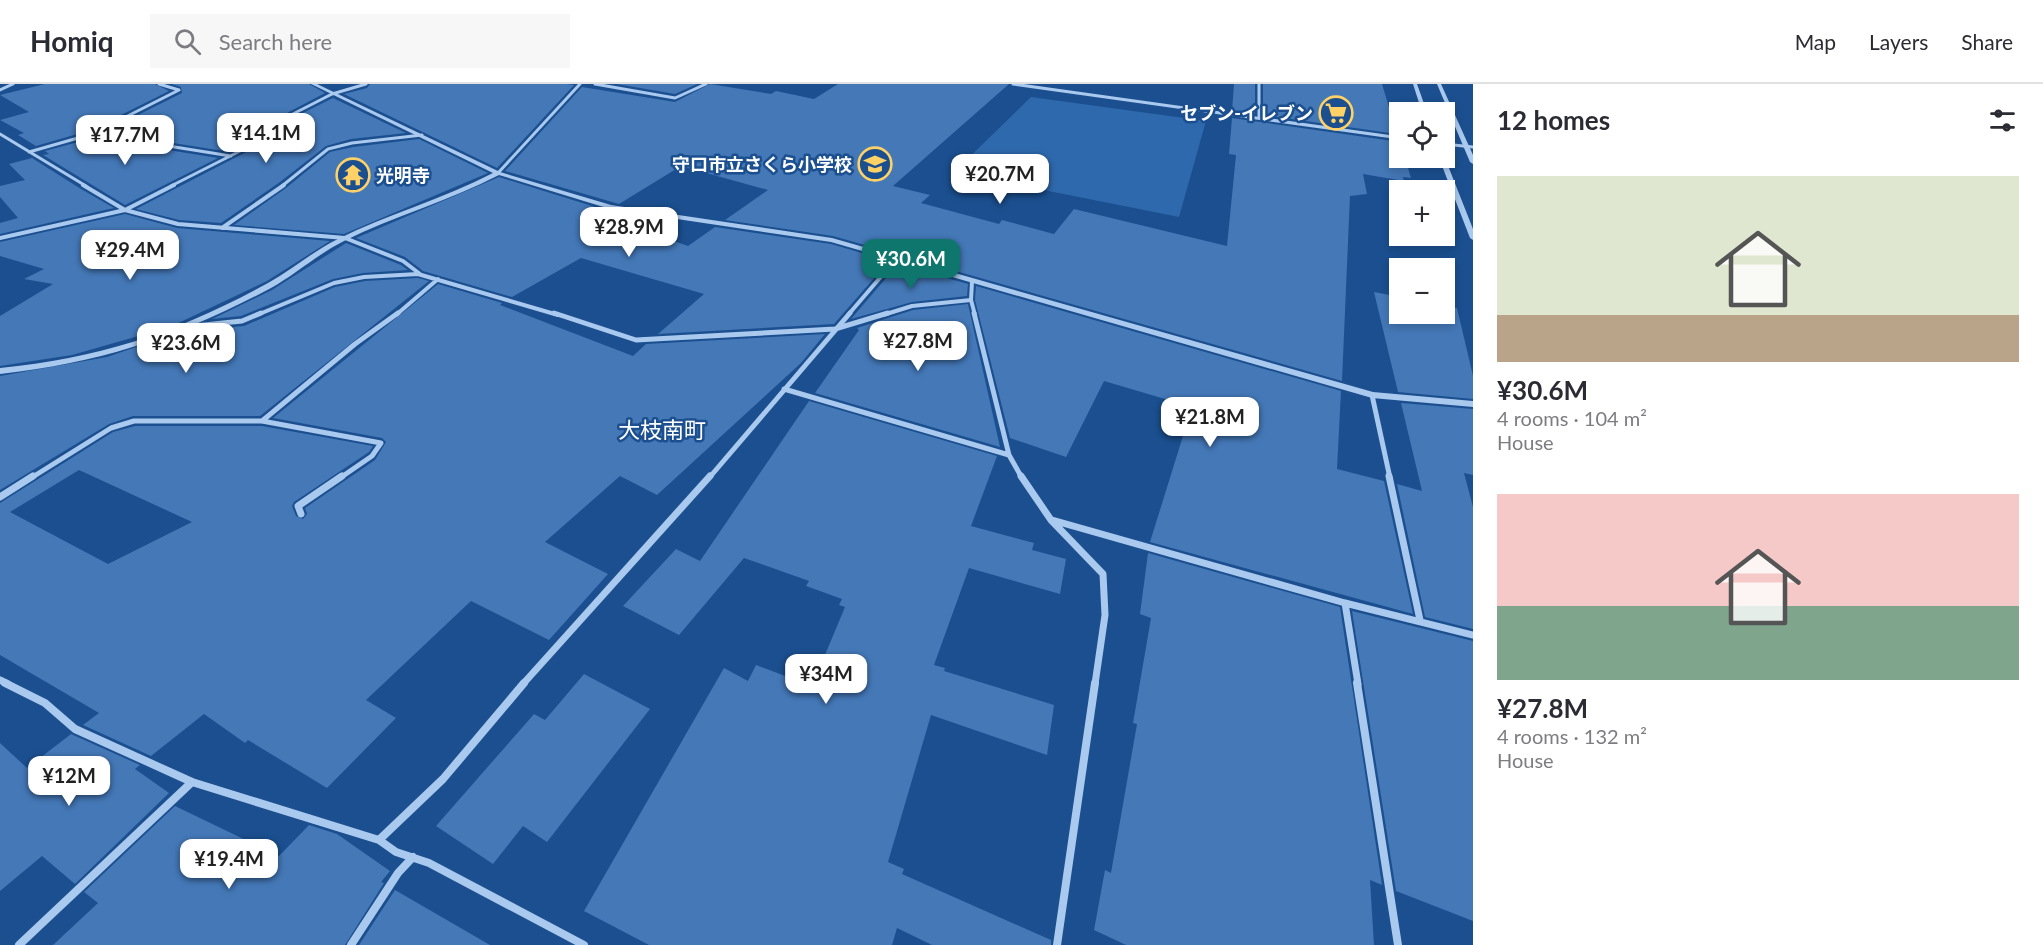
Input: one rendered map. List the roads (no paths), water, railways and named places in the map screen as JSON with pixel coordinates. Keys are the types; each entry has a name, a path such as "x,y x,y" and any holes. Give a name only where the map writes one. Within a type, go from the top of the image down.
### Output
{"street":[{"path":"0,90 13,84"},
{"path":"29,152 92,134 179,90 159,84"},
{"path":"313,84 498,173 610,207 832,240 1372,395 1473,404"},
{"path":"0,238 125,210 231,156 289,116 333,94 366,84"},
{"path":"0,371 69,364 130,349 185,327 270,285 345,238 470,189 498,173 580,84"},
{"path":"595,84 675,98 706,84"},
{"path":"1013,84 1389,136"},
{"path":"1059,90 1062,84"},
{"path":"1259,84 1259,118"},
{"path":"1415,84 1421,102"},
{"path":"1439,84 1470,147 1473,162"},
{"path":"0,134 125,210 178,224 345,238 373,246 403,261 422,275"},
{"path":"92,134 181,150 231,156"},
{"path":"222,228 262,202 328,149 352,143 422,135"},
{"path":"1455,145 1470,147"},
{"path":"1446,168 1473,238"},
{"path":"379,840 443,779 557,644 696,493 897,258"},
{"path":"185,327 242,321 334,283 364,277 422,275 636,340 834,329 912,306 971,300"},
{"path":"262,421 355,344 411,304 438,279"},
{"path":"972,281 971,300 1009,455 1052,520 1103,574 1105,615 1057,945"},
{"path":"784,389 1009,455"},
{"path":"1372,395 1420,620"},
{"path":"0,497 111,428 126,424 188,418 262,421 381,442 372,456 298,506 301,514"},
{"path":"1052,520 1345,603 1473,635"},
{"path":"1345,603 1398,945"},
{"path":"0,680 45,703 75,729 192,782 379,840 396,852 429,863 584,945"},
{"path":"19,945 192,782"},
{"path":"351,945 398,873 413,857"}],"place":[{"name":"セブン-イレブン","path":"1336,113"},
{"name":"守口市立さくら小学校","path":"875,164"},
{"name":"光明寺","path":"353,175"}],"district":[{"name":"大枝南町","path":"662,429"}]}
